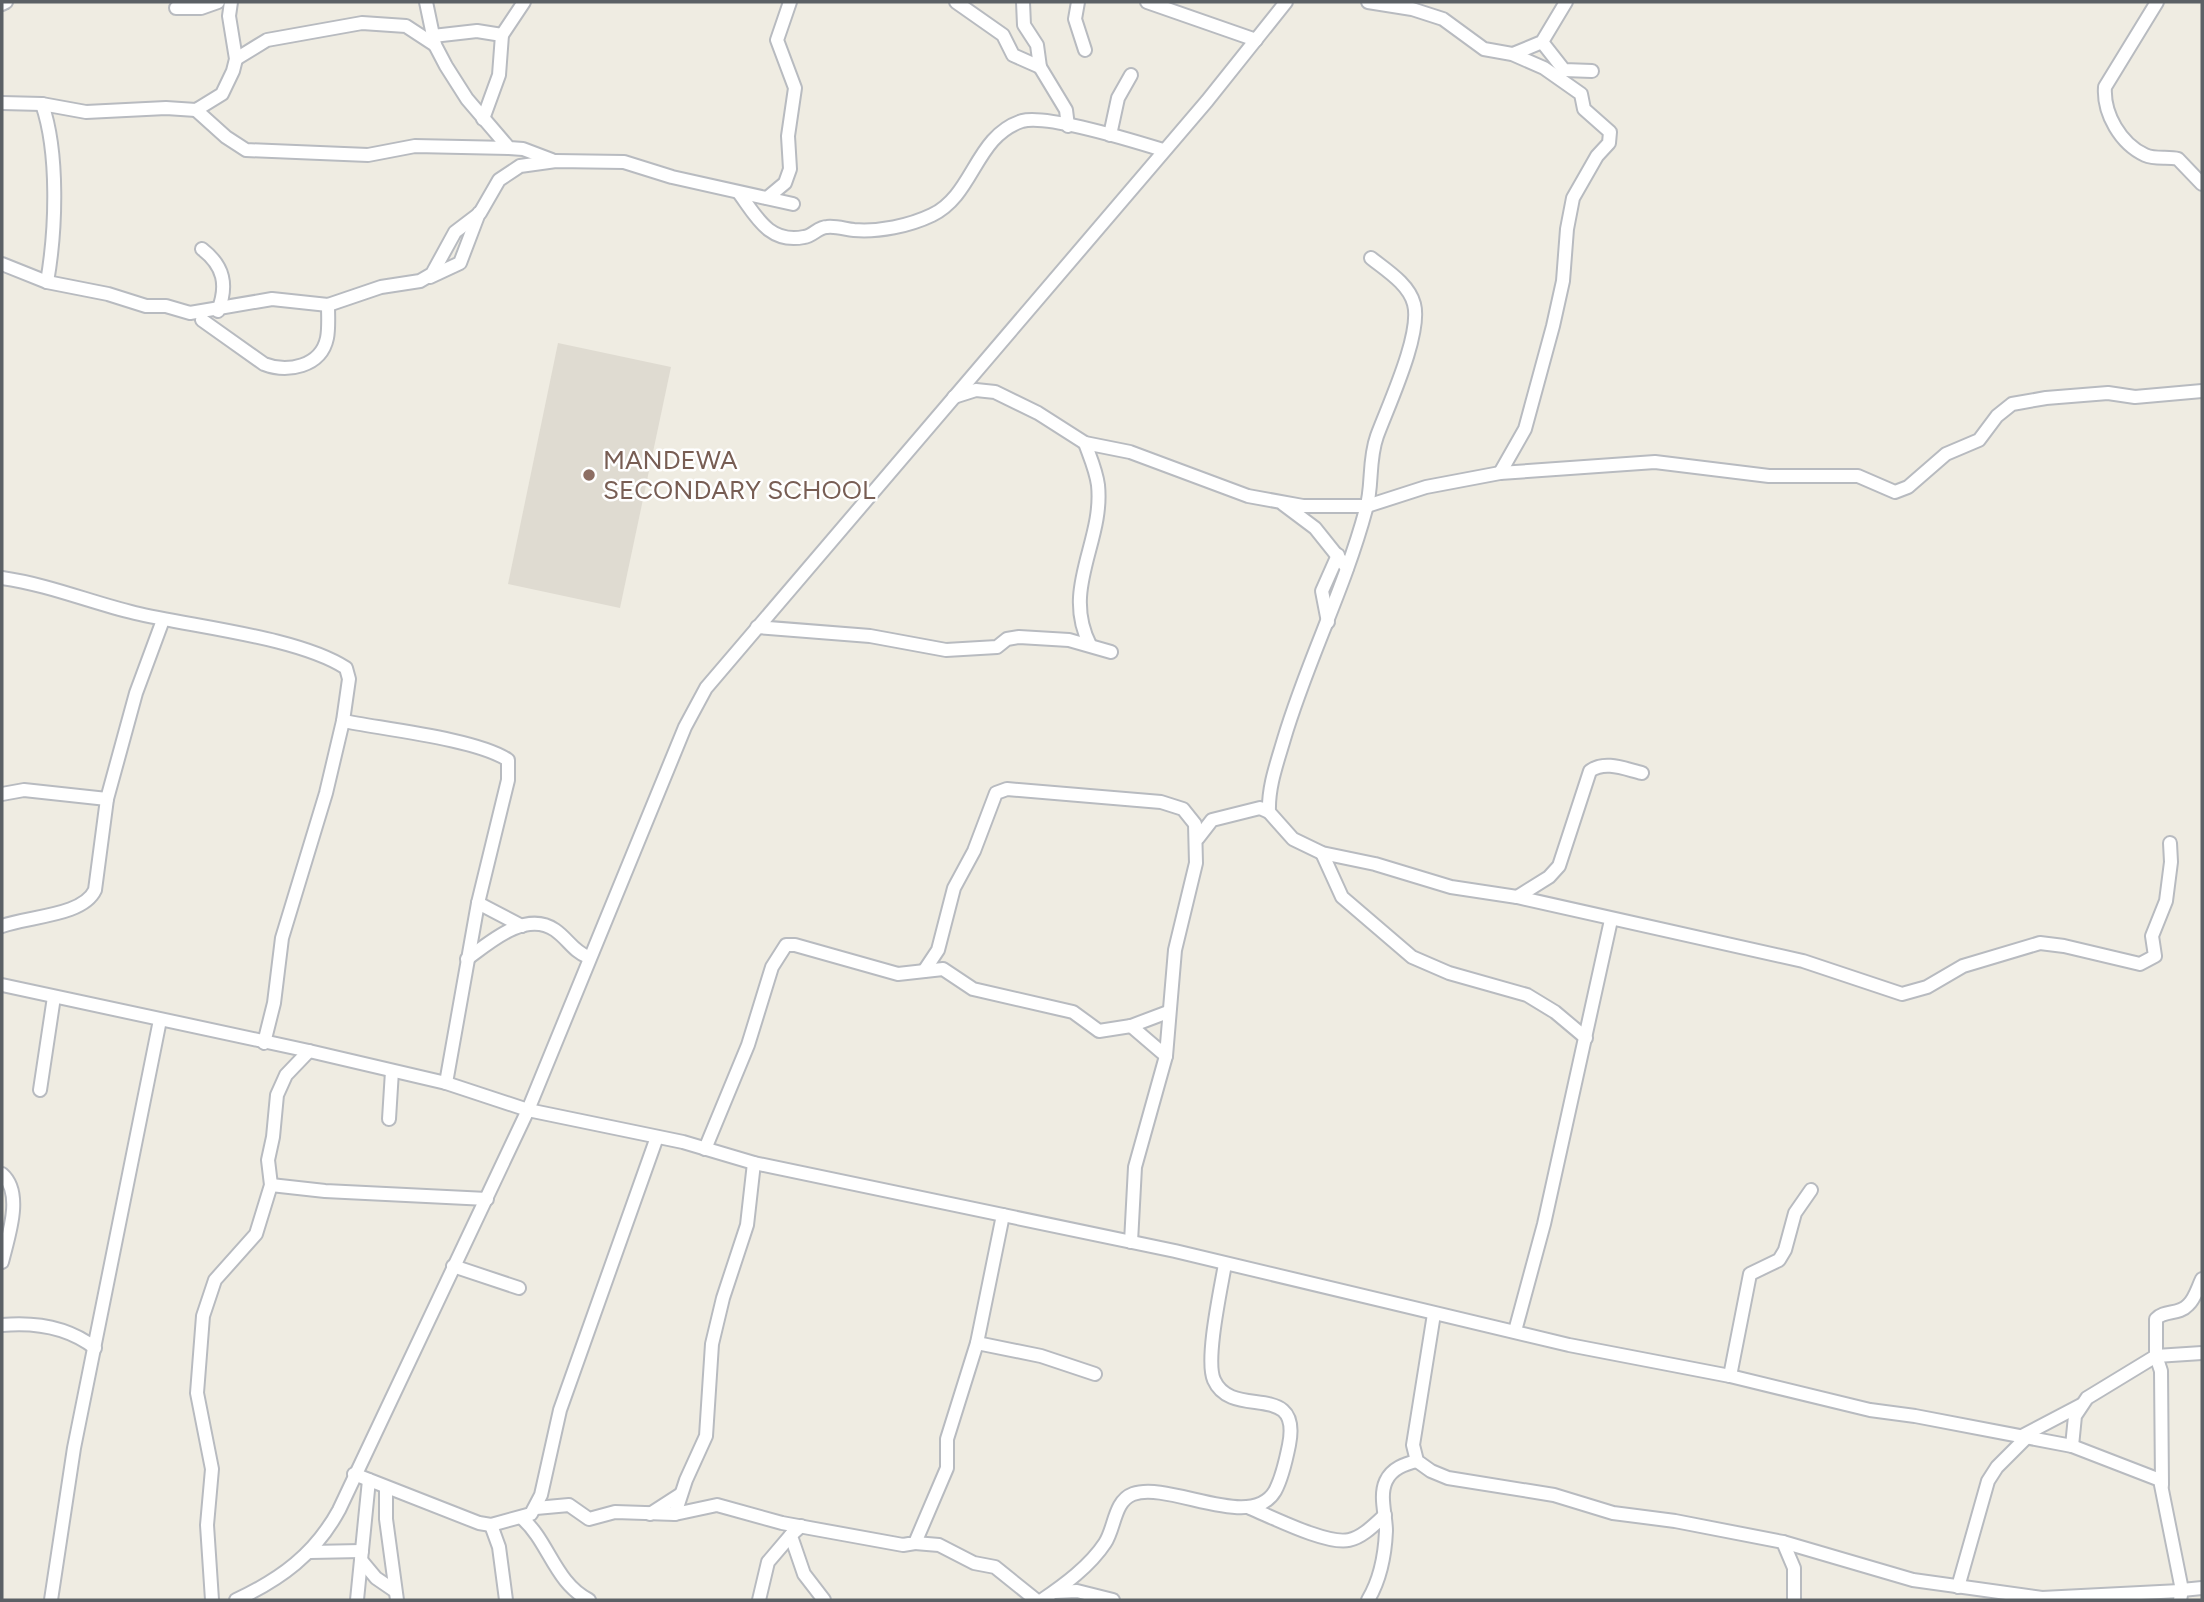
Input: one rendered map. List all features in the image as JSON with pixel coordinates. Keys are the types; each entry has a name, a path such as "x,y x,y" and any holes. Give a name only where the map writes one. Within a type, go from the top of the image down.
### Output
{"street":[{"path":"176,8 201,8 218,2"},
{"path":"2,103 42,104 86,112 166,108 196,110 222,94 236,59 229,16 231,2"},
{"path":"426,2 434,41 467,99 509,148"},
{"path":"484,119 499,75 502,35 524,2"},
{"path":"767,198 785,183 790,169 788,136 795,88 777,40 790,2"},
{"path":"956,2 1003,35 1013,55 1041,67"},
{"path":"1023,2 1024,25 1037,45 1041,67 1066,110 1068,126"},
{"path":"1078,2 1075,19 1085,50"},
{"path":"1147,2 1256,40"},
{"path":"236,1600 249,1596 279,1578 326,1535 528,1110 695,705 721,667 788,595 1286,2"},
{"path":"1368,2 1435,16 1484,49 1512,54 1544,68 1578,91 1583,97 1584,109 1609,130 1611,136 1573,198 1567,229 1563,281 1553,326 1525,429 1500,472"},
{"path":"1512,54 1542,42 1566,2"},
{"path":"2157,2 2105,87 2105,102 2123,139 2147,156 2178,159 2202,184"},
{"path":"236,59 267,40 362,23 406,26 434,41 477,31 502,35"},
{"path":"1542,42 1564,70 1592,71"},
{"path":"1110,135 1118,98 1131,75"},
{"path":"42,104 50,135 52,245 47,282"},
{"path":"196,110 226,137 246,150 368,155 415,146 509,148 523,149 556,161"},
{"path":"739,192 769,232 780,237 801,238 827,227 869,230 898,226 932,215 960,194 984,151 1007,129 1035,120 1110,135 1163,150"},
{"path":"2,264 47,282 146,306 166,306 190,313 272,299 327,305 381,287 450,270 460,263 480,213 499,180 511,170 536,163 624,162 793,204"},
{"path":"426,278 436,269 455,232 480,213"},
{"path":"202,249 217,263 222,274 224,295 218,310"},
{"path":"1269,812 1271,787 1293,711 1328,622 1367,506 1372,454 1397,389 1415,318 1414,304 1402,285 1371,258"},
{"path":"202,320 264,364 274,368 297,368 318,354 325,344 327,305"},
{"path":"951,399 976,390 995,392 1038,413 1085,443 1130,452 1223,488 1280,502 1312,506 1367,506 1417,489 1500,472 1670,462 1769,476 1857,476 1895,492 1908,487 1946,454 1979,440 1997,416 2012,404 2035,399 2108,393 2135,397 2202,391"},
{"path":"1085,443 1098,485 1098,505 1077,604 1083,631 1090,645"},
{"path":"1280,502 1315,528 1347,568"},
{"path":"1328,622 1322,591 1338,555"},
{"path":"2,578 48,585 163,620 265,640 334,660 346,668 349,679 343,722 315,831 282,938 274,1003 264,1043"},
{"path":"2,926 35,916 65,912 91,899 95,890 107,799 136,693 163,620"},
{"path":"757,627 870,636 946,650 997,647 1007,639 1019,637 1090,645 1111,652"},
{"path":"343,722 447,740 498,753 508,760 508,780 478,904 446,1083"},
{"path":"1517,897 1549,877 1559,866 1590,771 1597,766 1608,765 1642,773"},
{"path":"2,794 24,790 107,799"},
{"path":"924,971 943,938 954,888 982,834 991,799 1001,790 1126,797 1176,806 1190,814 1198,838 1196,863 1175,950 1166,1056 1135,1167 1131,1242"},
{"path":"1198,838 1212,820 1261,808 1269,812 1293,839 1322,853 1375,864 1451,887 1517,897 1802,961 1902,994 1927,987 1950,972 1974,962 2040,943 2140,964 2155,956 2152,936 2166,901 2170,843"},
{"path":"1322,853 1342,897 1412,957 1449,972 1527,995 1555,1012 1586,1038"},
{"path":"478,904 522,926"},
{"path":"1515,1331 1533,1271 1611,920"},
{"path":"467,958 507,932 522,926 548,926 577,953 589,957"},
{"path":"705,1149 748,1045 772,967 786,945 795,945 898,974 943,969 974,989 1058,1006 1084,1018 1099,1031 1131,1026 1168,1012"},
{"path":"2,985 446,1083 528,1110 657,1137 754,1163 1131,1242 1569,1345 1730,1376 1870,1410 2071,1446 2155,1477 2162,1485"},
{"path":"40,1090 54,997"},
{"path":"51,1600 74,1448 160,1020"},
{"path":"1131,1026 1166,1056"},
{"path":"212,1600 207,1525 212,1469 197,1393 202,1316 215,1280 254,1239 271,1185 268,1160 273,1138 276,1095 286,1075 309,1051"},
{"path":"389,1119 392,1071"},
{"path":"536,1508 560,1410 657,1137"},
{"path":"675,1514 706,1436 712,1344 723,1298 747,1225 754,1163"},
{"path":"2,1174 8,1180 13,1198 2,1262"},
{"path":"271,1185 335,1192 487,1199"},
{"path":"1730,1376 1750,1274 1779,1259 1785,1250 1795,1213 1811,1190"},
{"path":"915,1543 947,1468 947,1439 977,1343 1003,1215"},
{"path":"1225,1264 1212,1352 1214,1381 1223,1392 1237,1400 1279,1406 1287,1415 1291,1436 1274,1492 1260,1504 1250,1508"},
{"path":"453,1266 519,1289"},
{"path":"2187,1592 2162,1485 2161,1371 2157,1356 2156,1318 2189,1305 2202,1279"},
{"path":"1434,1314 1414,1427 1418,1461 1431,1471 1475,1484 1535,1491 1613,1513 1675,1521 1783,1542 1913,1580 2031,1599 2187,1592 2202,1575"},
{"path":"2,1325 27,1324 64,1330 95,1348"},
{"path":"977,1343 1041,1356 1095,1374"},
{"path":"2071,1446 2075,1416 2087,1398 2157,1356 2202,1353"},
{"path":"1958,1587 1988,1481 1997,1467 2024,1436 2081,1405"},
{"path":"1368,1600 1379,1574 1386,1480 1397,1468 1418,1461"},
{"path":"354,1474 467,1520 491,1525 522,1518 536,1508 569,1505 589,1518 615,1512 675,1514 717,1505 796,1530 903,1545 939,1545 974,1563 995,1567 1036,1600"},
{"path":"357,1600 369,1480"},
{"path":"386,1488 386,1519 396,1595"},
{"path":"650,1514 681,1494"},
{"path":"1042,1600 1055,1592 1099,1551 1107,1541 1124,1499 1134,1494 1171,1495 1250,1508 1311,1532 1346,1541 1360,1536 1385,1515"},
{"path":"522,1518 540,1538 566,1582 589,1600"},
{"path":"491,1525 499,1547 506,1600"},
{"path":"759,1600 768,1562 796,1530"},
{"path":"796,1530 804,1574 824,1600"},
{"path":"1783,1542 1794,1568 1794,1600"},
{"path":"310,1552 362,1555"},
{"path":"362,1555 376,1578 396,1595"},
{"path":"1055,1592 1077,1591 1113,1600"}],"shaded area":[{"name":"MANDEWA SECONDARY SCHOOL","path":"558,343 671,367 620,608 508,584"}],"place":[{"name":"MANDEWA SECONDARY SCHOOL","path":"589,475"}]}
